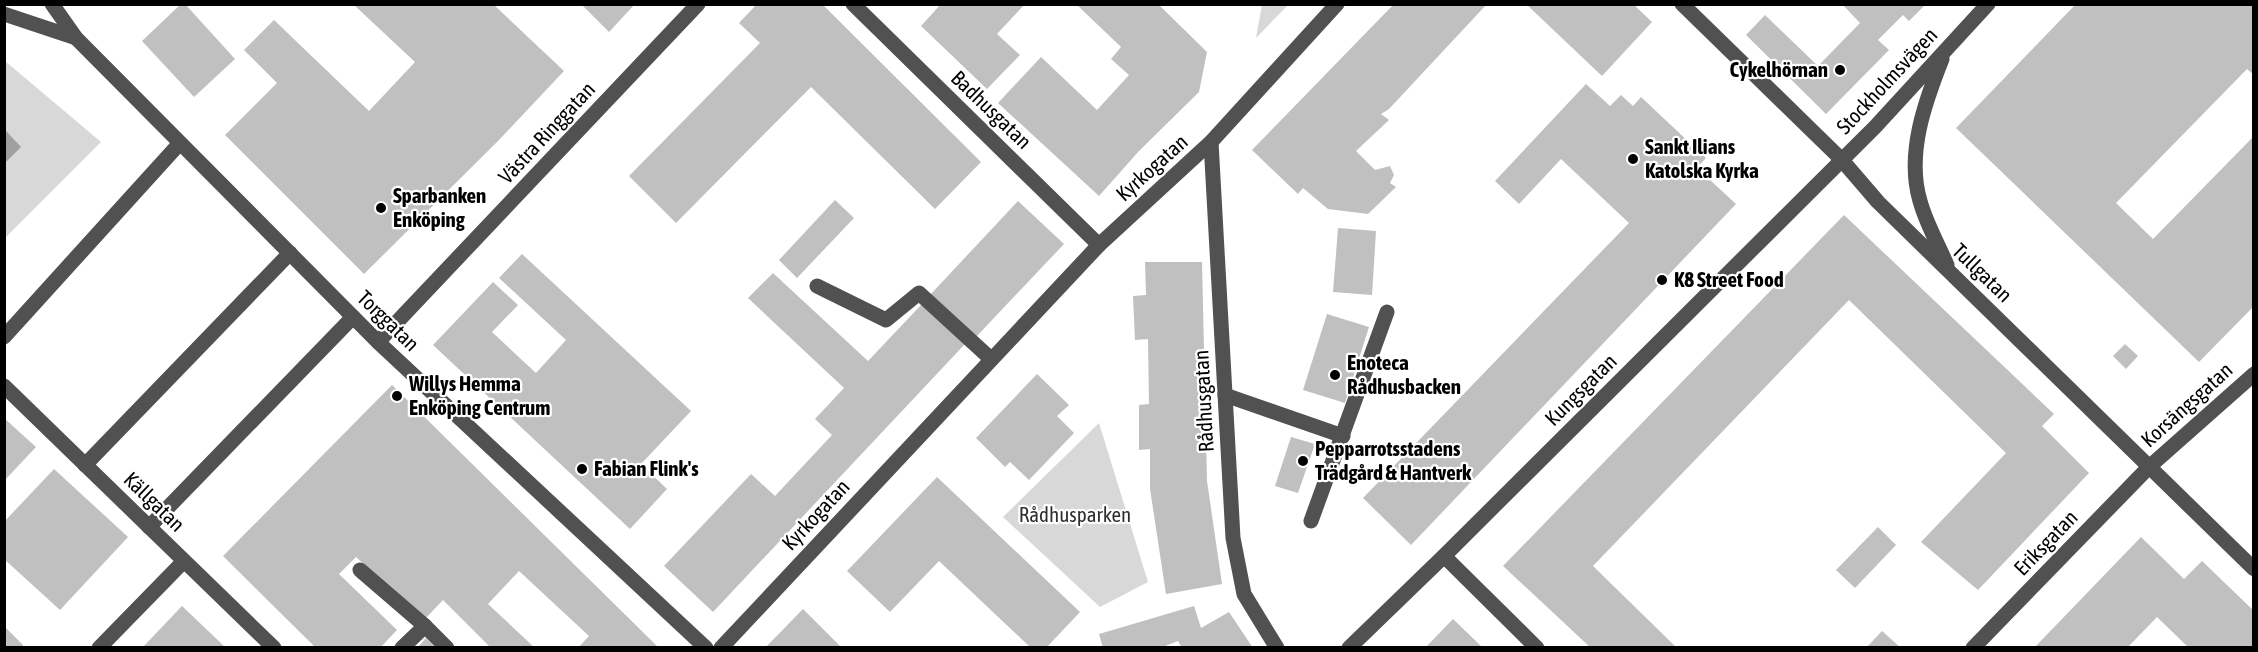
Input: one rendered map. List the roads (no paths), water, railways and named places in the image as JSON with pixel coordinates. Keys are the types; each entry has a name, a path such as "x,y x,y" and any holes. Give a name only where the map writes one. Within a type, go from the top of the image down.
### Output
{"street":[{"name":"Torggatan","path":"52,4 76,39 378,342 706,648"},
{"name":"Västra Ringgatan","path":"378,342 698,4"},
{"name":"Badhusgatan","path":"853,4 1098,245"},
{"name":"Kyrkogatan","path":"721,648 1098,245 1211,142 1337,4"},
{"name":"Tullgatan","path":"1682,4 1841,159 1878,202 2253,569"},
{"name":"Stockholmsvägen","path":"1841,159 1875,127 1988,4"},
{"name":"Torggatan","path":"4,14 76,39"},
{"path":"1946,48 1925,102 1917,144 1916,178 1920,202 1949,270"},
{"name":"Rådhusgatan","path":"1211,142 1235,549 1244,594 1277,648"},
{"path":"4,337 180,143"},
{"name":"Kungsgatan","path":"1349,648 1841,159"},
{"path":"85,465 290,253"},
{"path":"817,286 886,320 919,293 991,359"},
{"path":"1311,521 1387,312"},
{"path":"149,527 353,317"},
{"name":"Korsängsgatan","path":"2149,467 2253,374"},
{"name":"Källgatan","path":"4,386 274,648"},
{"path":"1225,395 1343,436"},
{"name":"Eriksgatan","path":"1973,648 2149,467"},
{"path":"1444,556 1537,648"},
{"path":"99,648 184,561"},
{"path":"360,570 447,648"},
{"path":"402,648 425,626"}],"place":[{"name":"Cykelhörnan","path":"1840,70"},
{"name":"Sankt Ilians Katolska Kyrka","path":"1633,159"},
{"name":"Sparbanken Enköping","path":"381,208"},
{"name":"K8 Street Food","path":"1662,280"},
{"name":"Enoteca Rådhusbacken","path":"1335,375"},
{"name":"Willys Hemma Enköping Centrum","path":"397,396"},
{"name":"Pepparrotsstadens Trädgård & Hantverk","path":"1303,461"},
{"name":"Fabian Flink's","path":"582,469"}],"park label":[{"name":"Rådhusparken","path":"1075,515"}]}
